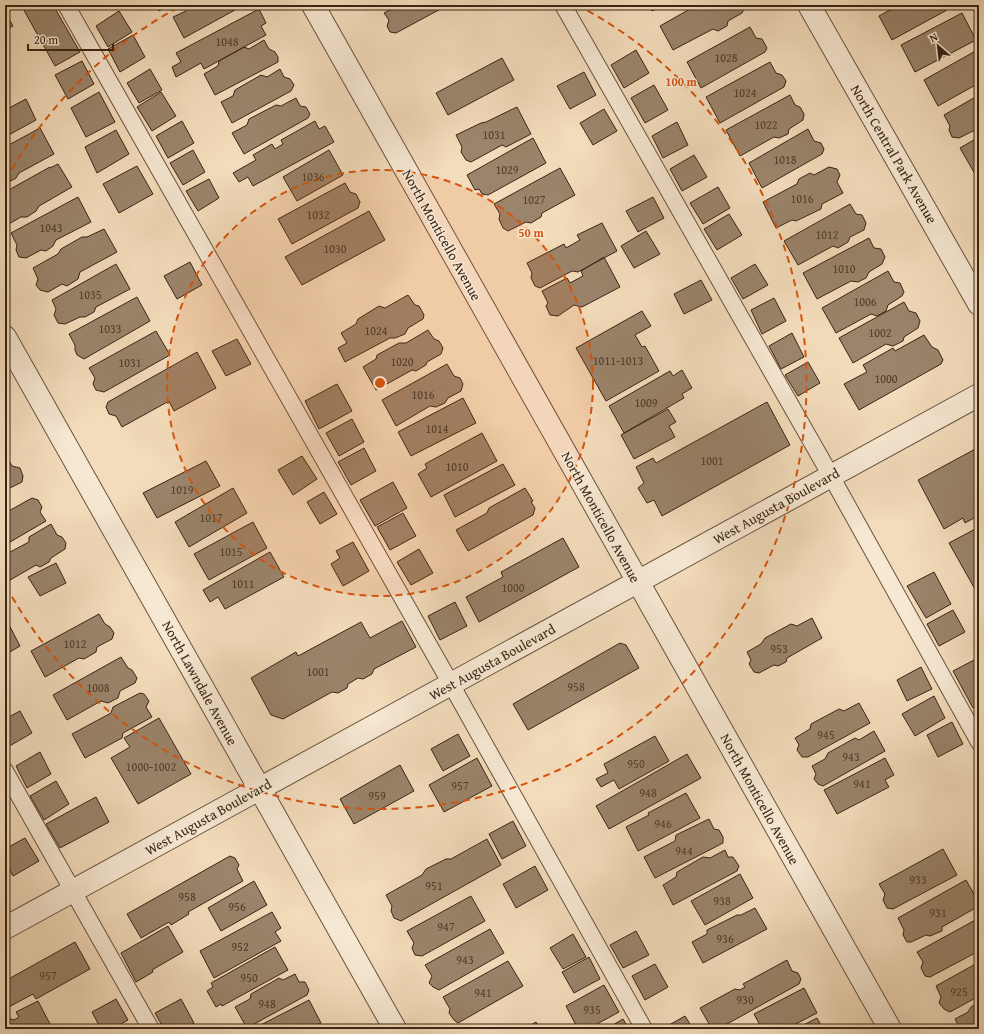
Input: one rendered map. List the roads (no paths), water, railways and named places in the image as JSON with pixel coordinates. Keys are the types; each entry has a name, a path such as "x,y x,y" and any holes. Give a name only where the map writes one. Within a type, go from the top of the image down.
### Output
{"street":[{"name":"North Monticello Avenue","path":"313,5 890,1029"},
{"name":"North Central Park Avenue","path":"809,5 979,304"},
{"name":"North Lawndale Avenue","path":"5,337 395,1029"},
{"name":"West Augusta Boulevard","path":"5,928 979,395"}],"lane":[{"path":"66,5 451,684 644,1029"},
{"path":"563,5 831,476 979,742"},
{"path":"5,771 151,1029"}]}
